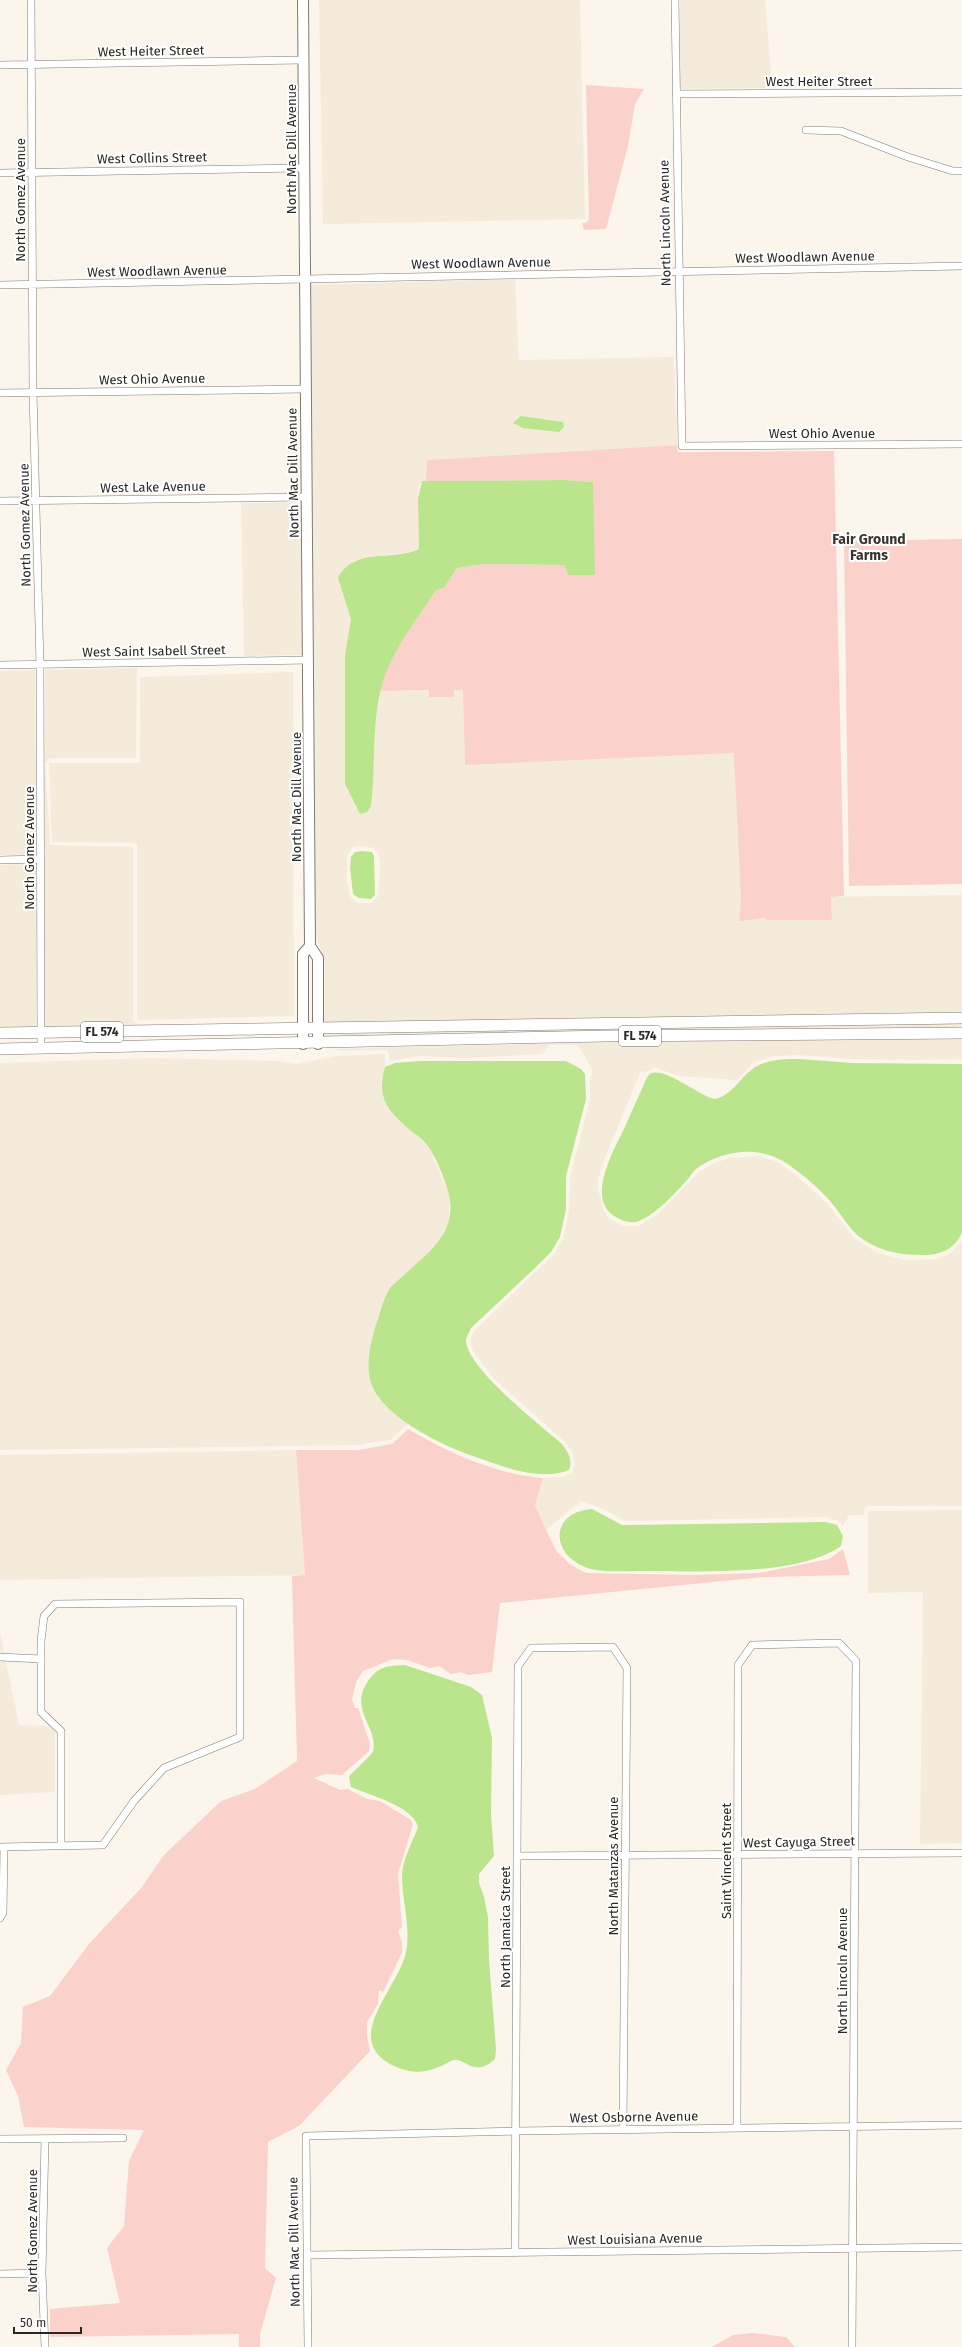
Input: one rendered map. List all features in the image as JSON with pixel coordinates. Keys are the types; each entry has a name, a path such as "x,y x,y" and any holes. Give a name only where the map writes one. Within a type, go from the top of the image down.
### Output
{"main road":[{"name":"FL 574","path":"0,1033 962,1018"},
{"name":"FL 574","path":"0,1049 318,1044 599,1036 962,1033"}],"street":[{"name":"North Gomez Avenue","path":"31,0 33,392 40,665 41,1049"},
{"name":"North Mac Dill Avenue","path":"303,0 310,946 318,958 318,1044"},
{"name":"North Lincoln Avenue","path":"675,0 678,270 682,446"},
{"name":"West Heiter Street","path":"0,65 303,60"},
{"name":"West Heiter Street","path":"676,94 962,92"},
{"path":"806,130 841,132 908,157 954,171 962,171"},
{"name":"West Collins Street","path":"0,173 304,168"},
{"name":"West Woodlawn Avenue","path":"0,285 305,281 317,278 678,270 962,266"},
{"name":"West Ohio Avenue","path":"0,393 305,389"},
{"name":"West Ohio Avenue","path":"682,446 962,444"},
{"name":"West Lake Avenue","path":"0,501 306,497"},
{"name":"West Saint Isabell Street","path":"0,665 308,660"},
{"path":"0,860 41,859"},
{"name":"North Mac Dill Avenue","path":"303,1044 303,954 310,946"},
{"path":"0,1918 3,1913 2,1847 103,1845 134,1801 164,1768 240,1737 240,1602 55,1604 44,1616 41,1659 41,1712 61,1731 61,1845"},
{"name":"North Lincoln Avenue","path":"798,1645 839,1643 856,1661 852,2347"},
{"name":"Saint Vincent Street","path":"737,2128 738,1665 752,1645 798,1645"},
{"name":"North Matanzas Avenue","path":"574,1648 613,1647 627,1668 624,1856 623,2129"},
{"name":"North Jamaica Street","path":"515,2253 518,1666 531,1648 574,1648"},
{"path":"0,1657 41,1659"},
{"name":"West Cayuga Street","path":"517,1856 962,1853"},
{"name":"West Osborne Avenue","path":"306,2136 623,2129 962,2125"},
{"name":"North Mac Dill Avenue","path":"306,2136 308,2347"},
{"path":"0,2139 123,2138"},
{"name":"North Gomez Avenue","path":"44,2139 42,2273 45,2347"},
{"name":"West Louisiana Avenue","path":"308,2255 962,2247"},
{"path":"0,2274 42,2273"}],"shaded area":[{"path":"319,0 580,0 585,219 323,224"},
{"path":"680,0 765,0 772,88 680,89"},
{"path":"586,85 644,89 635,104 628,146 606,229 584,230 582,223 586,223 589,219"},
{"path":"515,279 519,360 674,357 677,445 427,460 426,481 422,481 419,485 419,549 410,553 383,555 354,561 339,578 351,619 345,655 345,784 360,814 371,806 375,727 381,691 464,690 465,764 735,753 741,902 739,920 767,918 767,920 832,920 831,897 962,895 962,1013 322,1024 322,954 315,932 309,285","holes":["362,846 374,848 378,854 380,864 378,896 372,903 358,903 351,898 347,882 347,856 353,847"]},
{"path":"521,416 563,422 564,427 559,432 523,428 513,423"},
{"path":"677,445 678,452 834,451 844,896 831,897 832,920 767,920 766,918 739,921 741,902 734,753 465,765 463,690 454,690 454,697 429,697 429,690 381,691 389,664 403,638 436,590 444,588 457,568 485,564 564,565 568,575 593,482 565,480 426,481 427,460"},
{"path":"565,480 593,482 595,575 568,575 564,565 485,564 457,568 444,588 436,590 406,634 387,670 379,697 375,728 371,806 367,812 360,814 345,784 345,655 351,619 338,578 345,568 364,558 398,555 419,549 418,499 422,481"},
{"path":"241,503 302,503 303,655 244,656"},
{"path":"962,539 962,884 849,886 844,541"},
{"path":"137,668 136,758 50,758 45,763 45,670"},
{"path":"35,670 36,854 0,855 0,671"},
{"path":"293,672 294,1016 137,1020 137,843 52,842 49,763 140,763 140,677"},
{"path":"45,763 50,845 133,847 133,1020 139,1026 45,1028"},
{"path":"355,852 372,852 374,856 375,895 371,899 359,898 353,894 350,868 351,857"},
{"path":"36,864 36,1028 0,1028 0,865"},
{"path":"962,1023 962,1028 322,1039 322,1034"},
{"path":"962,1038 962,1059 852,1059 800,1055 774,1056 753,1063 737,1080 677,1076 655,1067 646,1072 641,1071 604,1160 598,1179 598,1189 604,1211 610,1219 624,1226 639,1226 658,1214 698,1173 714,1163 730,1158 758,1156 778,1162 791,1171 827,1203 853,1237 877,1253 905,1260 937,1259 951,1253 962,1241 962,1506 868,1506 865,1508 864,1515 849,1515 843,1526 839,1521 826,1517 630,1521 623,1520 603,1509 581,1501 546,1530 535,1505 543,1478 562,1477 572,1473 575,1464 572,1451 564,1441 493,1378 473,1351 470,1340 474,1331 553,1255 563,1239 569,1210 570,1177 590,1100 590,1078 593,1071 578,1045 549,1045 542,1054 466,1058 420,1056 389,1061 389,1053 386,1050 340,1051 333,1049 606,1042"},
{"path":"385,1054 385,1067 381,1080 403,1124 428,1145 450,1200 449,1220 444,1234 431,1252 390,1288 377,1397 408,1424 390,1440 358,1445 0,1450 0,1063 152,1058 279,1061 295,1064 336,1056"},
{"path":"800,1059 852,1063 962,1064 962,1232 952,1246 943,1252 927,1255 908,1255 889,1251 872,1245 856,1234 826,1196 800,1173 778,1159 767,1154 755,1152 730,1154 707,1162 695,1170 666,1202 653,1213 639,1221 624,1221 616,1217 607,1209 602,1199 602,1187 609,1160 647,1077 651,1073 666,1074 700,1093 715,1099 727,1094 749,1072 759,1065 776,1060"},
{"path":"420,1061 566,1061 581,1069 585,1074 586,1099 566,1176 566,1209 560,1237 551,1252 471,1328 466,1339 469,1351 477,1364 490,1379 505,1395 562,1444 570,1459 569,1470 546,1474 521,1471 460,1451 412,1427 398,1416 385,1405 375,1392 370,1379 369,1359 371,1345 382,1306 388,1292 393,1285 437,1244 448,1225 450,1214 450,1201 447,1187 434,1156 424,1141 411,1131 390,1110 383,1096 382,1087 385,1067 395,1063"},
{"path":"408,1429 456,1454 473,1461 507,1472 543,1478 535,1505 546,1530 557,1552 571,1565 586,1573 692,1575 759,1573 829,1559 843,1549 850,1575 765,1577 500,1603 492,1672 468,1675 461,1672 451,1674 439,1666 430,1668 407,1660 393,1659 363,1671 356,1682 352,1699 355,1708 358,1708 370,1743 369,1751 342,1775 326,1774 314,1778 340,1790 348,1789 367,1799 380,1801 411,1820 413,1824 398,1874 402,1927 398,1931 402,1943 402,1953 383,1992 379,1990 378,2004 367,2022 367,2036 370,2051 299,2126 268,2142 265,2268 276,2278 260,2334 260,2347 239,2347 239,2334 50,2337 50,2309 120,2303 107,2248 124,2226 129,2161 144,2130 24,2127 18,2096 6,2070 21,2043 23,2007 50,1996 89,1944 142,1887 164,1855 221,1801 255,1789 297,1761 292,1576 305,1575 296,1450 358,1450 392,1444"},
{"path":"296,1450 305,1575 0,1580 0,1455"},
{"path":"592,1509 622,1525 826,1522 837,1525 843,1536 841,1546 822,1556 799,1563 773,1568 717,1571 597,1570 585,1567 573,1560 565,1552 561,1543 560,1534 562,1525 569,1517 578,1512"},
{"path":"962,1510 962,1843 920,1844 923,1592 868,1593 868,1511"},
{"path":"0,1633 19,1725 49,1726 55,1733 55,1792 0,1795"},
{"path":"405,1665 471,1687 482,1695 492,1738 491,1815 494,1856 479,1874 479,1883 484,1897 488,1917 489,1960 496,2049 495,2059 487,2065 480,2067 474,2067 456,2060 430,2070 416,2072 409,2071 394,2066 378,2055 372,2042 372,2028 377,2013 401,1966 406,1952 407,1923 402,1885 402,1870 418,1827 408,1813 399,1807 351,1787 349,1777 373,1751 374,1742 362,1710 361,1701 368,1681 376,1672 384,1668"},
{"path":"753,2333 786,2337 795,2347 712,2347 733,2335"}],"district":[{"name":"Fair Ground Farms","path":"869,548"}]}
